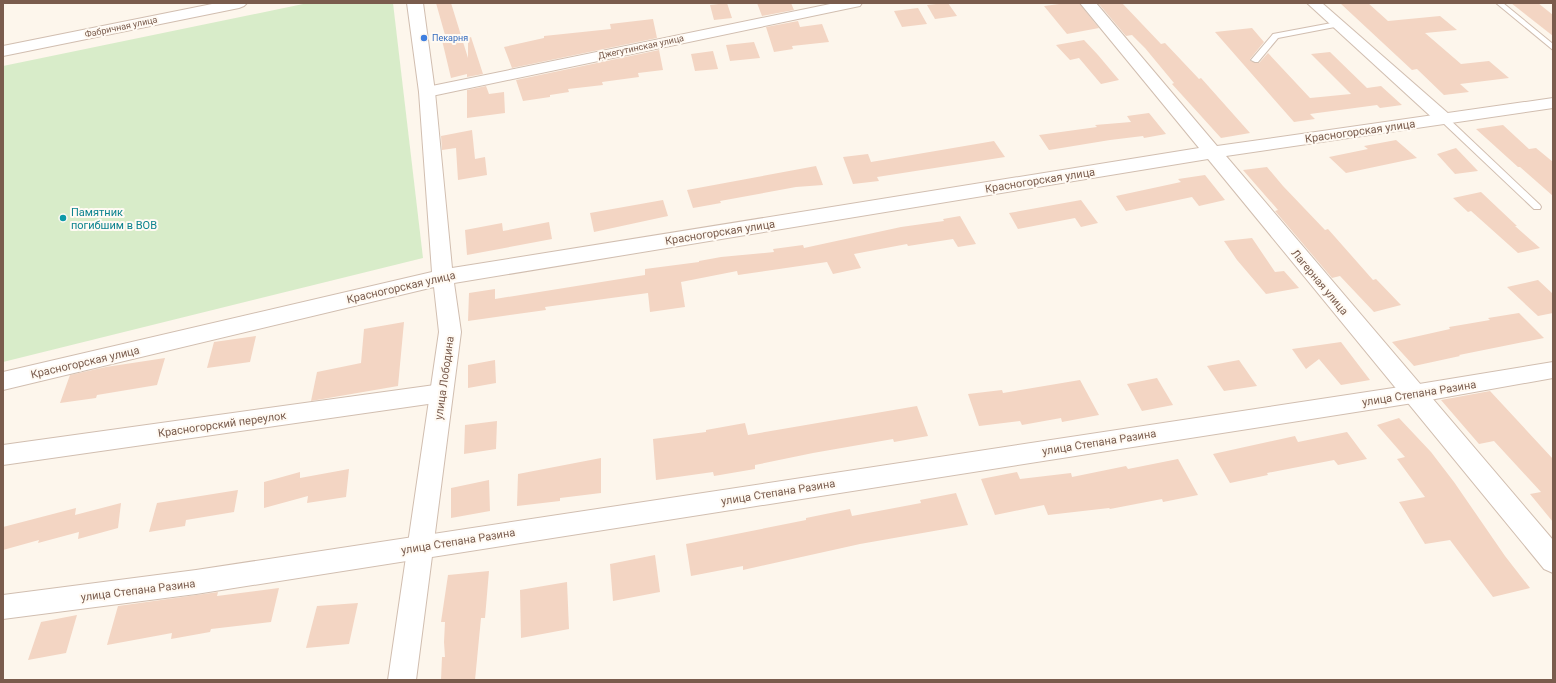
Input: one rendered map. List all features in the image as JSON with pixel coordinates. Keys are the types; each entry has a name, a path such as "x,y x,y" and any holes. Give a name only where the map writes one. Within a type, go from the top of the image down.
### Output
{"street":[{"name":"Фабричная улица","path":"3,51 239,3"},
{"name":"улица Лободина","path":"402,680 450,332 442,277 428,92 415,3"},
{"name":"Джегутинская улица","path":"428,92 855,3"},
{"name":"Лагерная улица","path":"1088,3 1214,152 1413,394 1553,560"},
{"path":"1314,3 1444,119"},
{"name":"Красногорская улица","path":"3,382 442,277 1214,152 1553,103"},
{"name":"улица Степана Разина","path":"3,607 196,582 1413,394 1553,370"},
{"name":"Красногорский переулок","path":"3,455 442,393"}],"lane":[{"path":"1498,3 1553,48"},
{"path":"1255,60 1276,36 1338,24"},
{"path":"1444,119 1537,207"}],"green space":[{"path":"308,3 393,3 423,258 3,362 3,66"}],"building":[{"path":"436,3 451,3 468,58 468,38 471,37 483,74 467,77 467,74 451,78 441,36 445,35"},
{"path":"727,3 732,18 714,20 710,5"},
{"path":"757,3 791,3 794,10 762,16"},
{"path":"948,3 957,16 935,19 927,5"},
{"path":"1079,3 1099,28 1067,34 1044,6"},
{"path":"1098,3 1122,3 1161,44 1165,43 1199,79 1201,78 1250,133 1221,138 1172,84 1174,83 1145,48 1132,35 1126,36"},
{"path":"1340,3 1368,3 1388,21 1440,16 1457,30 1425,33 1461,64 1489,61 1509,78 1460,84 1469,92 1444,95 1417,69 1412,70"},
{"path":"1511,3 1538,3 1553,15 1553,36"},
{"path":"918,8 927,24 902,27 894,11"},
{"path":"653,19 657,38 512,68 504,47 544,38 544,36 611,29 610,24"},
{"path":"798,21 800,27 822,24 829,42 792,46 793,49 774,52 766,27"},
{"path":"1252,28 1264,42 1250,61 1259,63 1268,53 1310,98 1351,94 1311,54 1330,52 1367,88 1381,86 1402,105 1380,108 1377,105 1310,114 1315,119 1294,122 1215,32"},
{"path":"1084,40 1119,80 1101,84 1079,58 1070,60 1056,45"},
{"path":"754,42 760,58 730,61 726,45"},
{"path":"659,50 663,70 638,73 639,77 602,82 603,85 568,89 569,92 550,95 550,97 523,101 516,80"},
{"path":"713,51 718,69 695,71 691,54"},
{"path":"486,86 489,94 504,92 505,113 467,118 467,90"},
{"path":"1149,113 1166,134 1144,138 1143,136 1110,140 1049,150 1039,135 1097,127 1095,125 1131,122 1127,116"},
{"path":"1503,125 1529,149 1536,148 1553,162 1553,196 1476,129"},
{"path":"472,130 475,159 485,157 487,175 458,180 456,148 442,150 441,136"},
{"path":"1396,140 1417,158 1346,173 1329,157 1368,149 1364,146"},
{"path":"994,141 1005,157 877,177 879,181 853,184 843,157 868,154 871,162"},
{"path":"1456,148 1478,171 1455,174 1437,154"},
{"path":"816,166 823,185 796,187 720,201 721,203 693,208 687,190"},
{"path":"1267,167 1325,230 1328,229 1373,280 1376,279 1401,305 1374,312 1340,276 1332,278 1275,211 1278,210 1243,170"},
{"path":"1205,175 1225,200 1199,206 1192,197 1126,211 1116,196 1181,182 1178,179"},
{"path":"1481,192 1517,226 1515,226 1540,248 1518,253 1471,211 1468,212 1453,198"},
{"path":"663,200 668,216 594,232 590,213"},
{"path":"1081,200 1098,223 1081,227 1075,218 1018,229 1009,213"},
{"path":"960,216 976,244 958,247 953,239 908,246 907,244 854,254 861,268 833,274 827,262 738,275 737,271 681,282 685,307 650,312 648,293 545,307 546,310 468,321 469,293 495,289 495,299 645,275 645,269 699,262 721,257 774,252 773,249 803,245 804,248 901,227 944,221 943,219"},
{"path":"549,222 552,239 467,255 465,230 502,223 503,231"},
{"path":"1252,238 1275,272 1284,271 1299,288 1266,294 1237,260 1224,241"},
{"path":"1538,280 1553,294 1553,313 1538,316 1507,287"},
{"path":"1519,313 1544,338 1459,355 1460,356 1414,366 1392,342 1450,329 1449,327 1490,320 1488,318"},
{"path":"404,322 398,386 311,401 317,372 361,363 364,329"},
{"path":"256,336 250,362 207,368 214,342"},
{"path":"1341,342 1370,380 1341,385 1319,359 1306,369 1292,349"},
{"path":"165,358 157,385 97,395 96,398 60,403 70,375 106,367"},
{"path":"495,360 496,383 468,388 468,365"},
{"path":"1239,360 1257,386 1224,391 1207,366"},
{"path":"1157,378 1173,405 1142,411 1127,384"},
{"path":"1080,380 1099,415 1062,422 1061,418 1022,425 1020,421 979,426 968,394 1002,390 1003,393"},
{"path":"1490,391 1553,459 1553,522 1530,494 1541,492 1494,441 1479,444 1441,400"},
{"path":"917,406 928,436 894,442 893,439 813,453 755,465 755,469 714,476 713,472 656,480 653,439 706,432 706,430 745,423 748,435"},
{"path":"1399,418 1431,452 1454,482 1505,556 1530,588 1493,597 1450,540 1425,544 1399,502 1425,497 1397,459 1405,457 1377,425"},
{"path":"497,421 496,449 464,454 465,425"},
{"path":"1347,432 1367,459 1338,465 1334,460 1267,473 1268,475 1230,483 1213,454 1295,436 1298,442"},
{"path":"601,458 601,493 560,498 560,501 517,506 518,474"},
{"path":"1178,459 1198,495 1163,502 1162,499 1110,509 1048,515 1044,505 995,515 981,479 1017,472 1020,479 1071,473 1072,477 1126,466 1128,469"},
{"path":"349,469 346,497 307,503 308,496 264,508 264,482 300,472 300,478"},
{"path":"489,480 490,511 451,518 451,488"},
{"path":"238,490 234,512 186,520 185,526 149,532 157,503"},
{"path":"956,493 968,525 860,544 743,570 743,566 691,576 686,544 806,520 806,518 850,509 852,516 921,503 920,500"},
{"path":"121,503 118,528 78,539 79,532 38,543 39,540 3,550 3,527 76,508 75,515"},
{"path":"655,555 660,592 613,601 610,564"},
{"path":"489,571 485,618 481,618 475,680 441,680 442,657 445,657 445,622 441,622 448,575"},
{"path":"567,582 569,629 521,638 520,590"},
{"path":"279,588 271,622 211,629 210,632 171,639 172,633 107,645 118,606 218,592 217,596"},
{"path":"358,603 349,644 306,648 317,606"},
{"path":"77,615 66,653 28,660 41,622"}],"place":[{"name":"Пекарня","path":"424,38"},
{"name":"Памятник погибшим в ВОВ","path":"63,218"}]}
